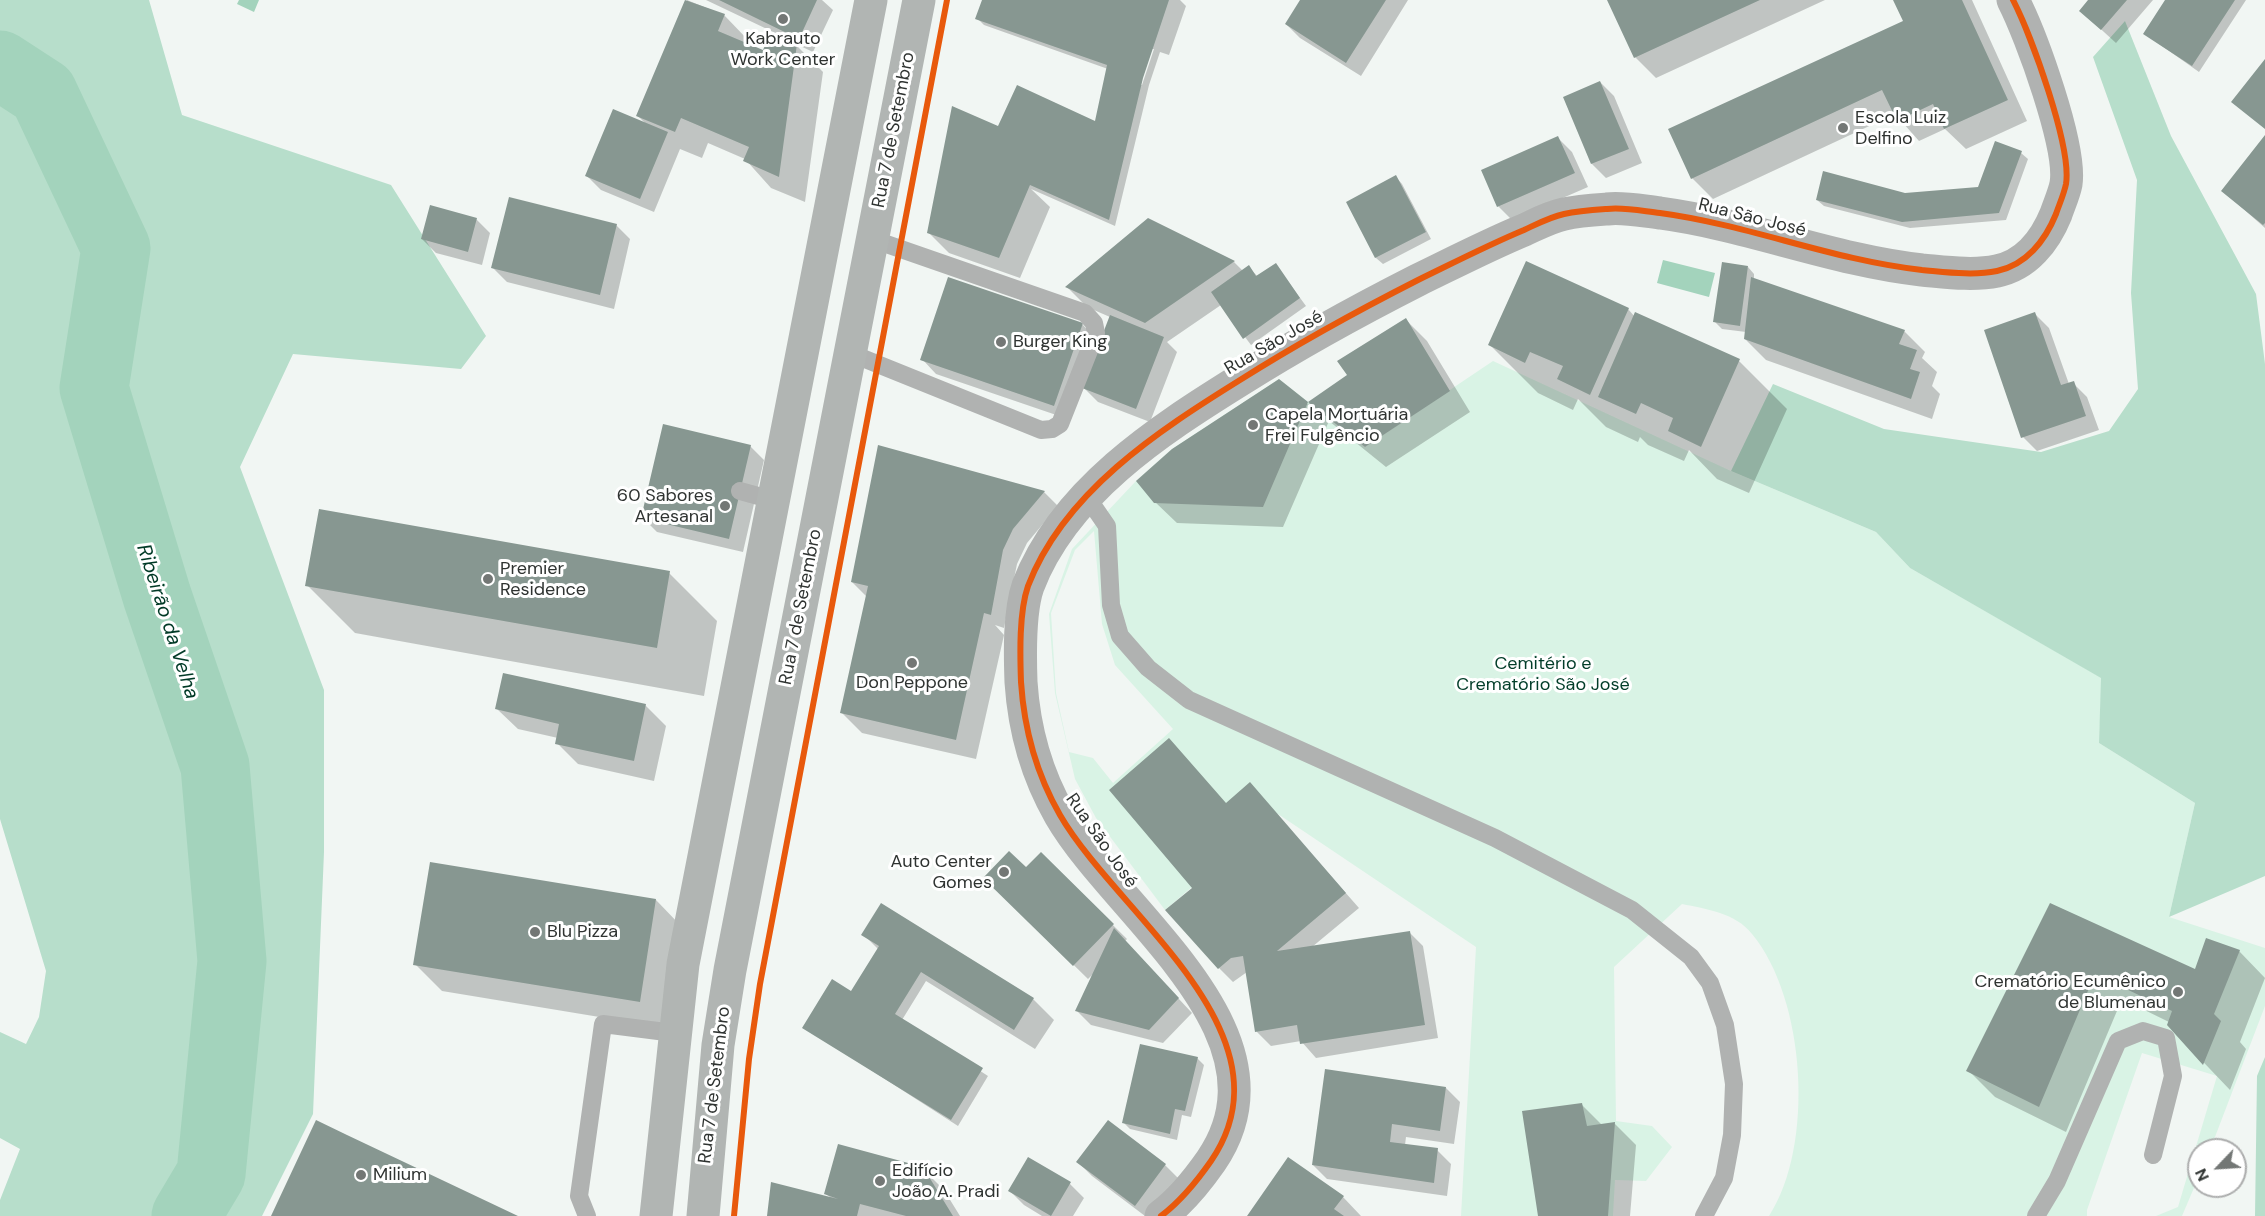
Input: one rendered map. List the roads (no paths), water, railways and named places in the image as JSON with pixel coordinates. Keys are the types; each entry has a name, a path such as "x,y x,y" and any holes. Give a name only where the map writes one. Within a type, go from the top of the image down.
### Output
{"main road":[{"path":"656,1216 674,1034 685,954 871,0"},
{"name":"Rua 7 de Setembro","path":"703,1216 718,1045 730,970 920,0"}],"street":[{"name":"Rua São José","path":"1161,1216 1196,1183 1225,1140 1236,1094 1234,1069 1219,1024 1193,982 1115,888 1061,817 1038,767 1022,695 1020,652 1027,590 1055,536 1087,497 1130,455 1162,430 1244,377 1366,307 1484,247 1559,215 1616,207 1706,219 1887,266 1952,273 1999,271 2033,254 2054,220 2067,180 2061,130 2013,0"}],"lane":[{"path":"850,352 1041,430 1052,429 1060,424 1096,333 1094,322 1085,313 872,239"},
{"path":"740,491 773,500"},
{"path":"1087,497 1107,526 1111,605 1120,636 1148,668 1164,681 1189,700 1495,838 1632,910 1691,957 1710,983 1725,1025 1734,1084 1732,1135 1724,1178 1704,1216"},
{"path":"587,1216 579,1196 603,1024 674,1034"},
{"path":"2036,1216 2057,1181 2118,1041 2143,1031 2166,1038 2173,1076 2152,1155"}],"waterway":[{"name":"Ribeirão da Velha","path":"0,65 43,93 116,248 94,388 157,596 215,766 232,961 211,1174 186,1216"}],"place":[{"name":"Kabrauto Work Center","path":"783,19"},
{"name":"Escola Luiz Delfino","path":"1843,128"},
{"name":"Burger King","path":"1001,342"},
{"name":"Capela Mortuária Frei Fulgêncio","path":"1253,425"},
{"name":"60 Sabores Artesanal","path":"725,506"},
{"name":"Premier Residence","path":"488,579"},
{"name":"Don Peppone","path":"912,663"},
{"name":"Auto Center Gomes","path":"1004,872"},
{"name":"Blu Pizza","path":"535,932"},
{"name":"Crematório Ecumênico de Blumenau","path":"2178,992"},
{"name":"Milium","path":"361,1175"},
{"name":"Edifício João A. Pradi","path":"880,1181"}],"park label":[{"name":"Cemitério e Crematório São José","path":"1543,674"}]}
